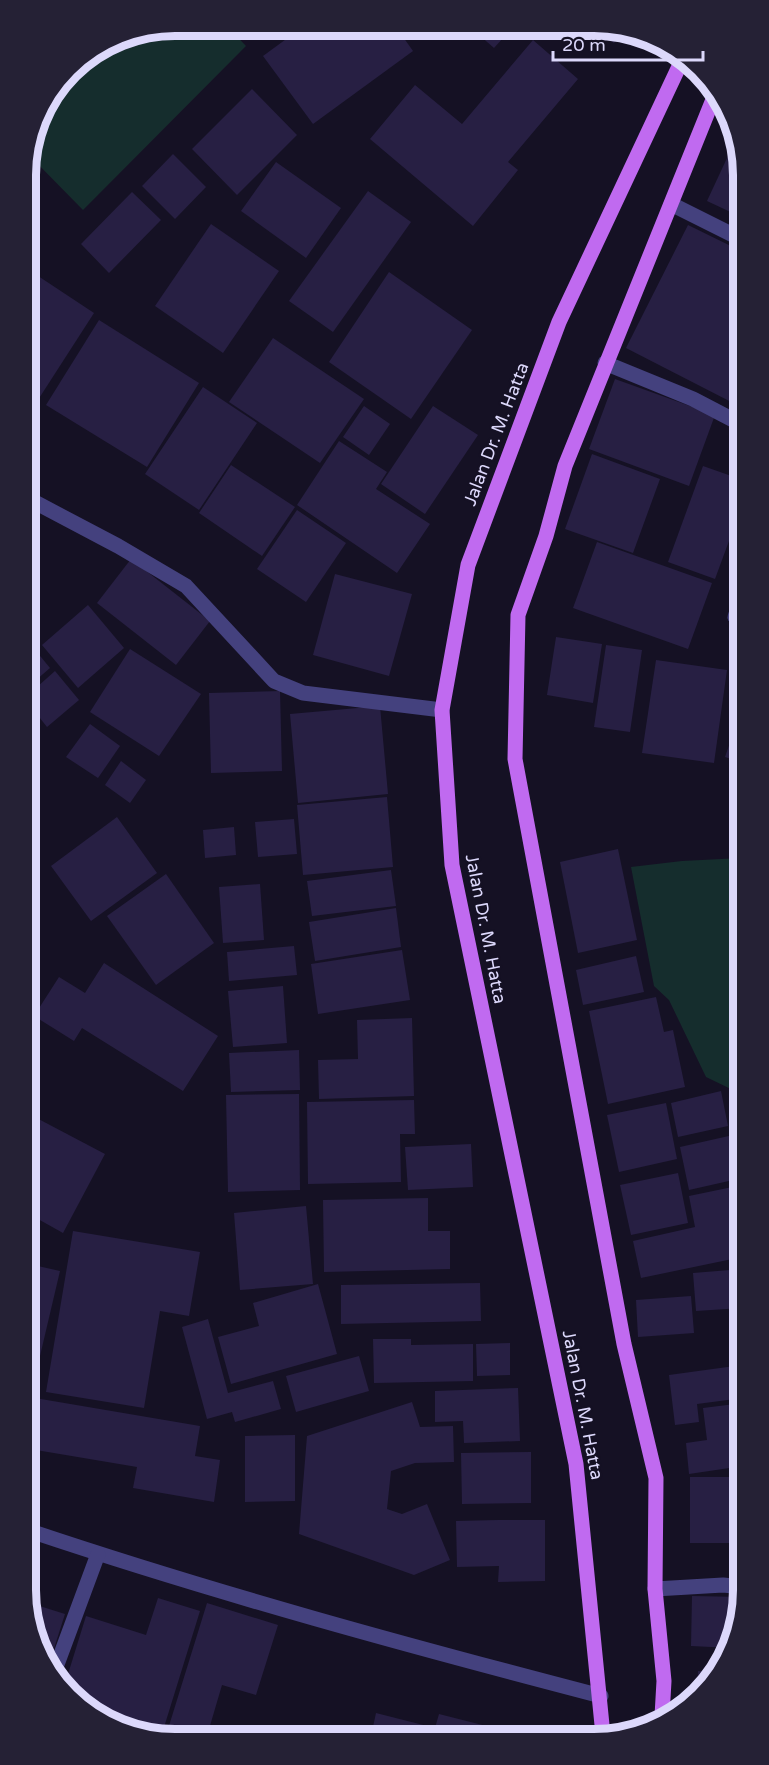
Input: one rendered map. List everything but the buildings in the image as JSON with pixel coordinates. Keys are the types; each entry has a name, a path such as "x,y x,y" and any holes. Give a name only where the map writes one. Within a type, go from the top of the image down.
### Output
{"main road":[{"name":"Jalan Dr. M. Hatta","path":"603,1729 576,1464 452,865 442,710 468,565 472,554 559,322 679,66"},
{"path":"662,1710 664,1681 655,1589 656,1478 624,1344 515,759 518,615 546,536 565,466 712,102"}],"street":[{"path":"671,204 733,235"},
{"path":"605,363 693,399 733,420"},
{"path":"36,503 118,546 186,586 274,681 303,693 442,710"},
{"path":"36,1533 98,1554 402,1644 601,1696"},
{"path":"58,1663 98,1554"},
{"path":"655,1589 733,1586"}],"green space":[{"path":"166,36 236,36 246,46 83,210 36,163 47,122 59,98 77,77 98,59 114,50 139,41"},
{"path":"733,858 733,1090 706,1077 669,1000 654,986 631,867"}]}
